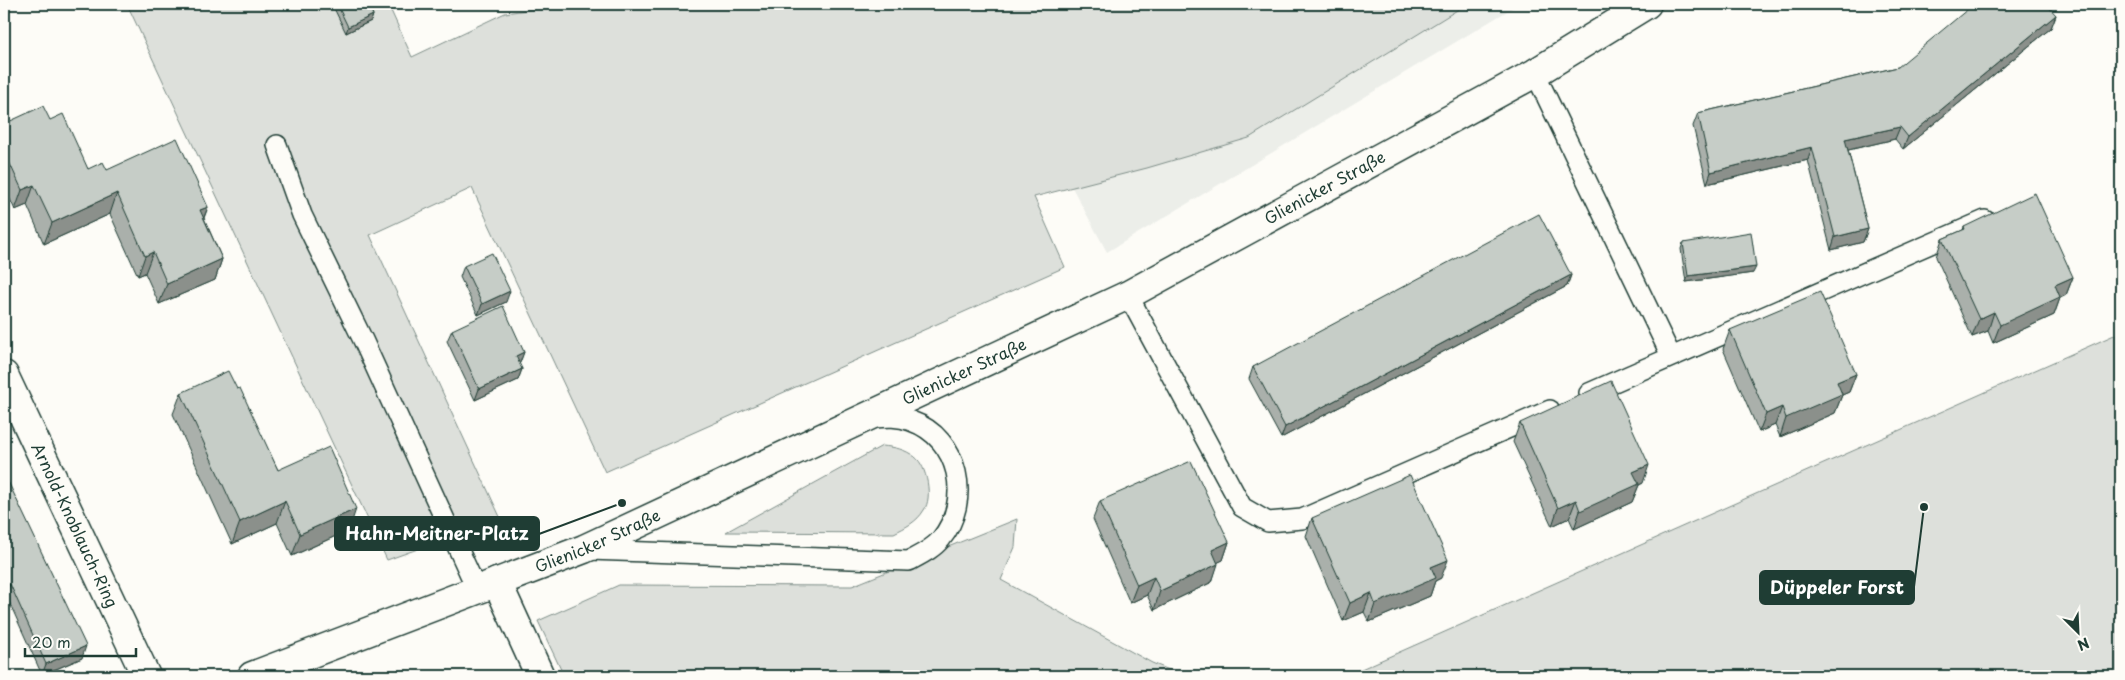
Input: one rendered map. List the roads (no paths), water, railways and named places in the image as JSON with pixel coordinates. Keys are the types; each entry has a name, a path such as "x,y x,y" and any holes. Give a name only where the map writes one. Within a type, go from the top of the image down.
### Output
{"street":[{"name":"Glienicker Straße","path":"252,676 584,549 1128,295 1535,73 1647,4"},
{"name":"Arnold-Knoblauch-Ring","path":"4,375 146,676"},
{"path":"487,586 540,676"}],"lane":[{"path":"1535,73 1671,356"},
{"path":"277,145 302,215 487,586"},
{"path":"1128,295 1242,507 1268,522 1302,519 1671,356 2002,213"},
{"path":"584,549 909,561 926,552 940,540 952,521 958,500 959,481 954,463 945,446 931,432 912,421 889,417 867,418"}],"place":[{"name":"Hahn-Meitner-Platz","path":"622,503"},
{"name":"Düppeler Forst","path":"1924,507"}]}
